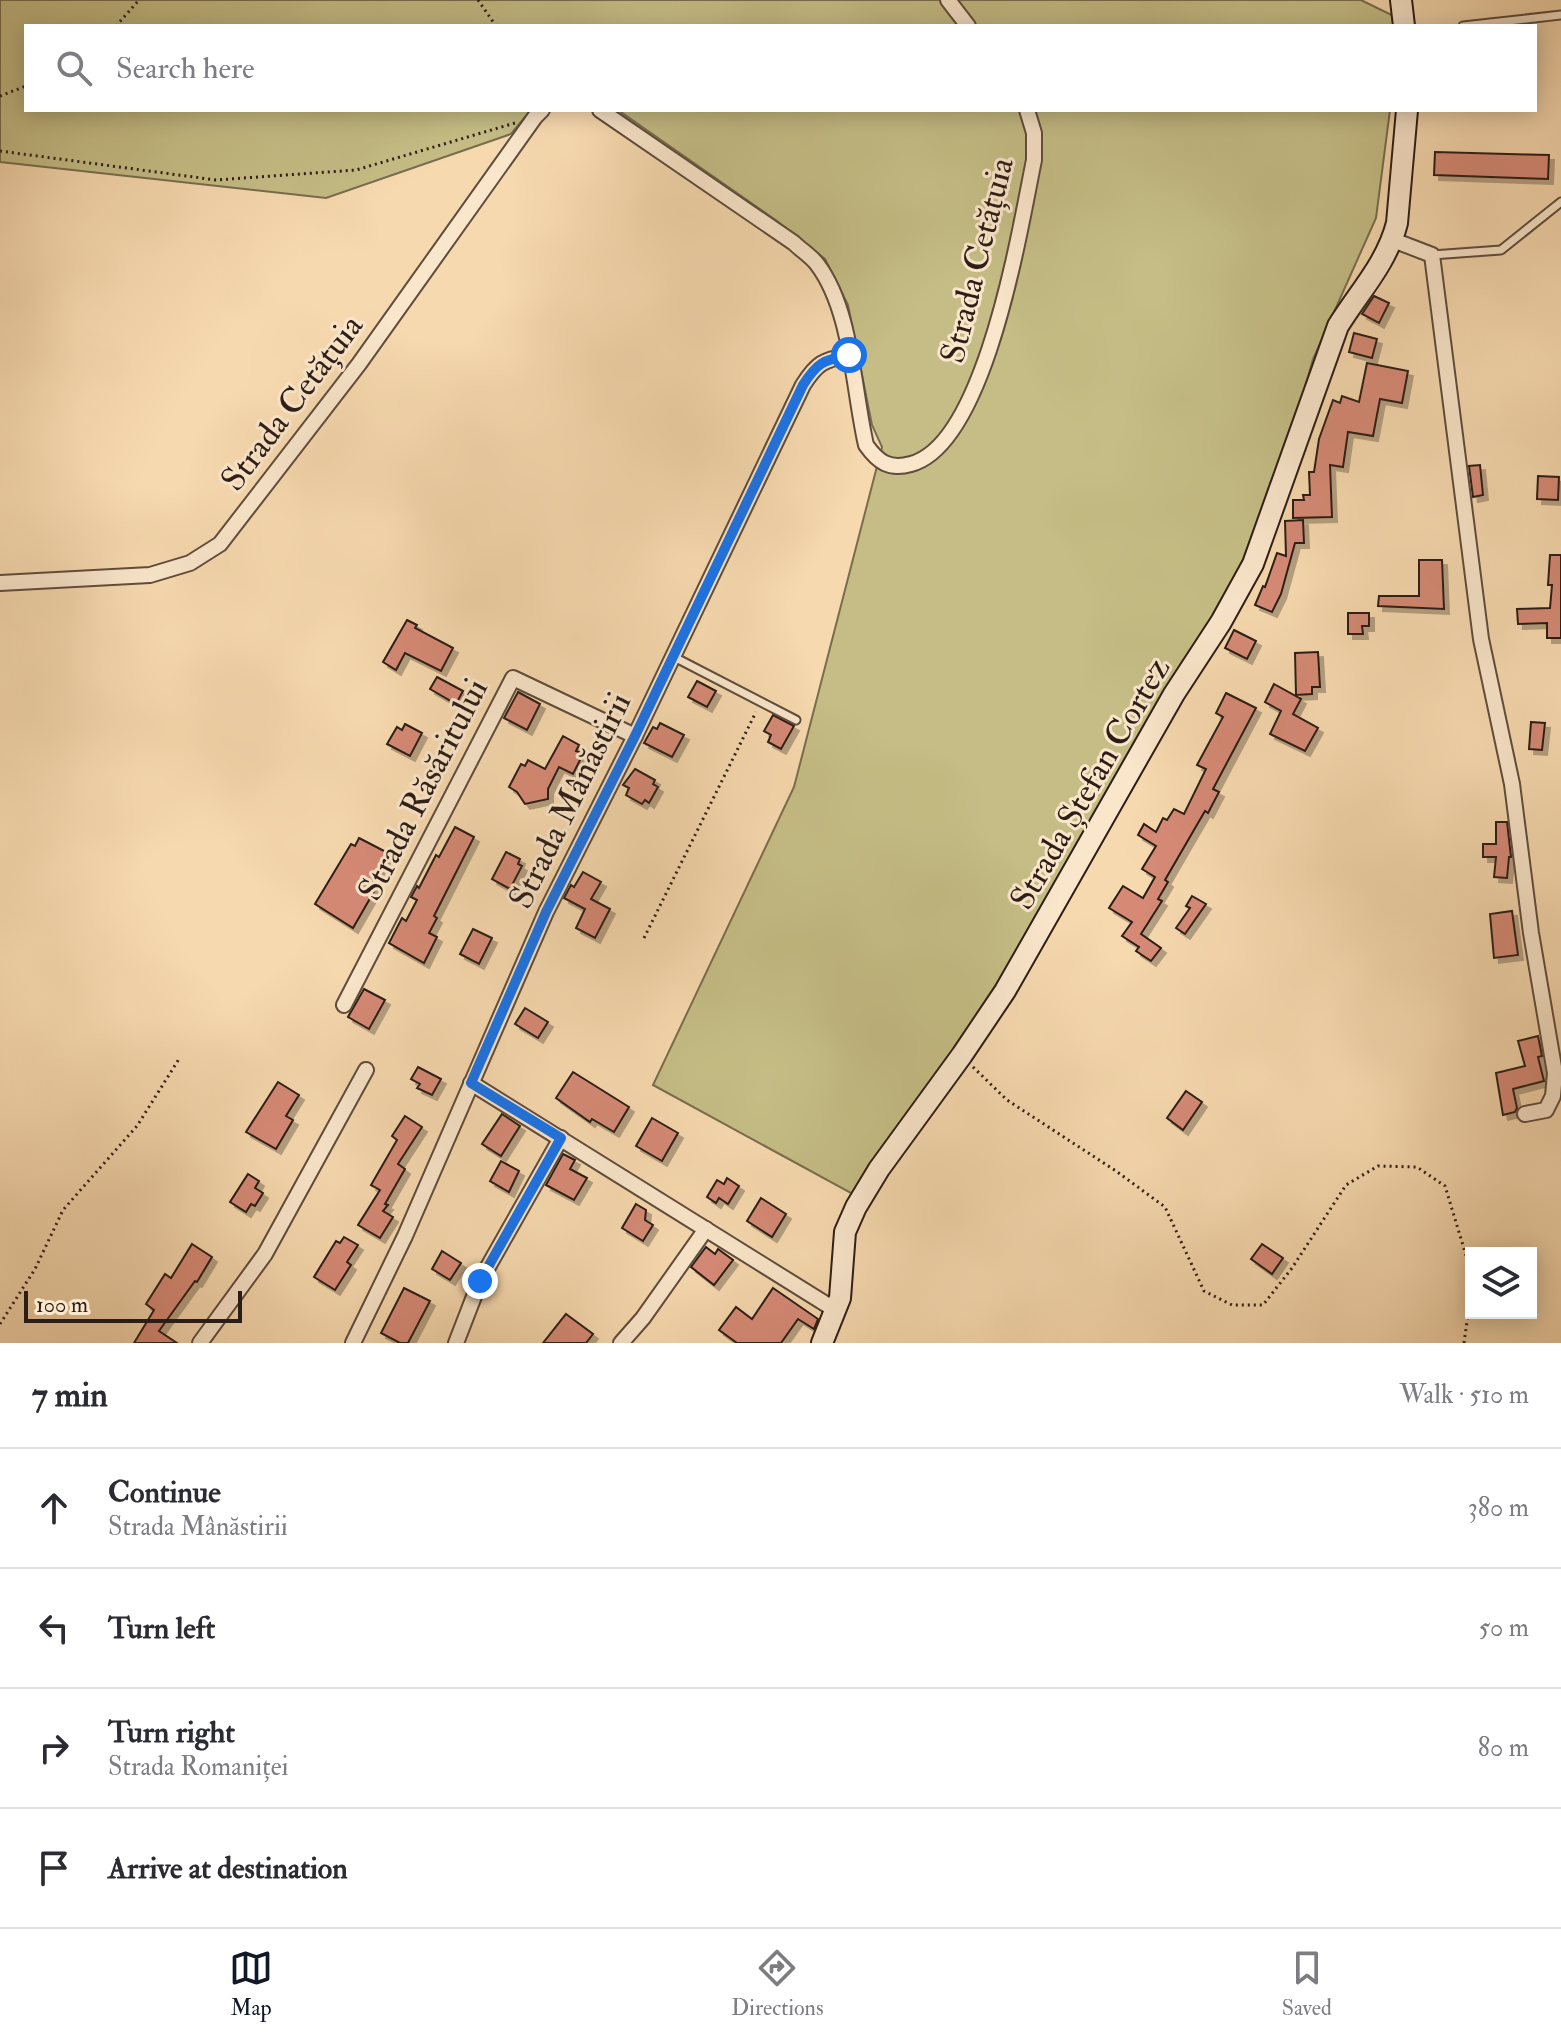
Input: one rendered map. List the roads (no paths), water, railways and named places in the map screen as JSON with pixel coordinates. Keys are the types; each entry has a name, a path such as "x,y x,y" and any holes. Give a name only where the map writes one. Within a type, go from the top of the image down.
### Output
{"street":[{"path":"948,0 966,24"},
{"path":"1401,0 1404,24"},
{"name":"Strada Cetățuia","path":"603,112 794,243 816,263 836,299 866,445 878,461 896,468 917,462 938,447 956,424 990,350 1034,160 1034,133 1028,112"},
{"name":"Strada Ștefan Cortez","path":"822,1343 840,1298 842,1248 850,1220 879,1169 1005,991 1174,694 1221,622 1253,564 1338,326 1374,275 1393,240 1407,112"},
{"name":"Strada Cetățuia","path":"0,583 150,575 190,563 220,544 359,364 539,113"},
{"path":"1393,240 1432,255 1481,639 1512,784 1531,933 1555,1073 1553,1096 1546,1110 1525,1114"},
{"name":"Strada Mânăstirii","path":"353,1343 405,1236 546,912 635,736 803,385 815,366 828,359 849,355"},
{"name":"Strada Răsăritului","path":"344,1005 513,678 635,736"},
{"path":"200,1343 265,1254 366,1070"},
{"path":"471,1083 837,1311"},
{"path":"456,1343 480,1281 561,1138"},
{"path":"621,1343 643,1318 706,1229"}],"lane":[{"path":"1481,24 1561,15"},
{"path":"1432,255 1501,250 1561,202"},
{"path":"673,657 796,720"}]}
